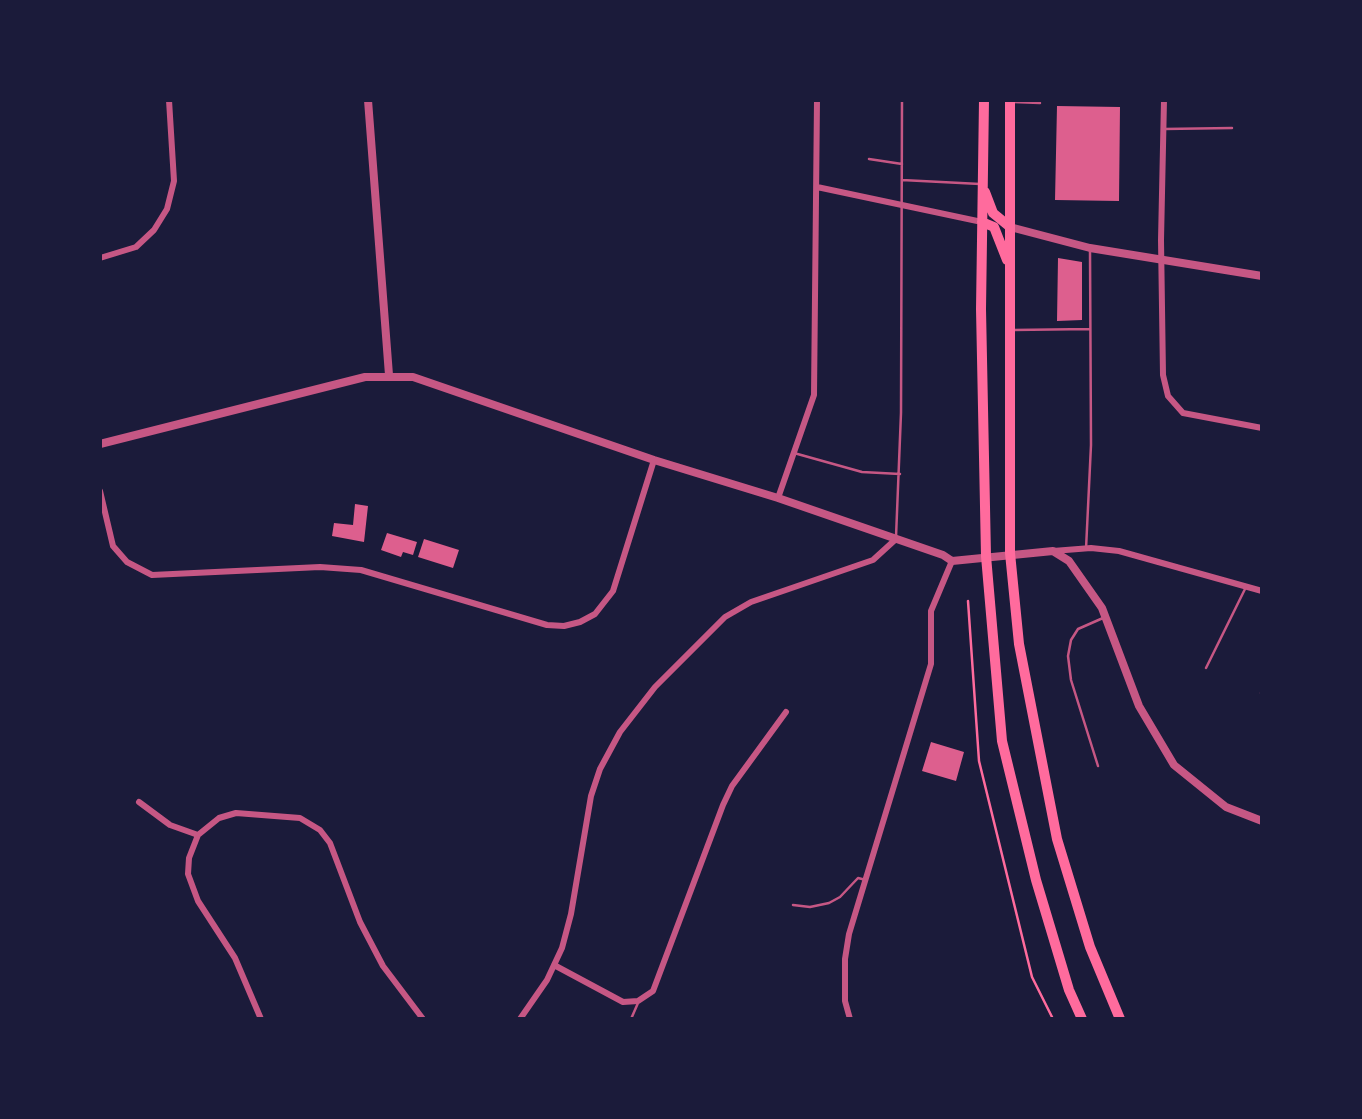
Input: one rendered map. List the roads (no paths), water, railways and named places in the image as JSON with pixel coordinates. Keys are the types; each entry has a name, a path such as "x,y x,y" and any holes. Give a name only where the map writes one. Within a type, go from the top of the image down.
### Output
{"main road":[{"path":"984,100 982,222 986,556 1002,741 1036,880 1069,990 1082,1019"},
{"path":"1010,101 1010,553 1018,643 1057,839 1090,947 1120,1019"},
{"path":"983,184 993,213 1010,227"},
{"path":"982,222 994,227 1010,271"}],"street":[{"path":"100,258 136,247 154,230 167,209 174,181 169,100"},
{"path":"368,100 389,375"},
{"path":"778,498 814,395 817,100"},
{"path":"1164,100 1161,258 1163,375 1168,396 1183,413 1262,429"},
{"path":"817,187 982,222"},
{"path":"1010,227 1090,248 1262,276"},
{"path":"100,444 365,377 413,377 654,460 778,498 943,555 952,561 1010,553 1086,549 1119,551 1262,591"},
{"path":"100,491 113,546 127,562 152,575 320,567 361,570 547,625 564,626 587,619 608,600 654,460"},
{"path":"520,1019 554,965 571,914 595,783 620,732 655,687 734,611 873,560 896,539"},
{"path":"1053,551 1069,561 1106,616 1139,706 1174,765 1226,807 1262,821"},
{"path":"850,1019 845,1001 845,959 931,664 931,611 952,561"},
{"path":"554,965 623,1002 638,1001 653,991 732,786 786,712"},
{"path":"139,802 170,825 198,835"},
{"path":"261,1019 235,958 198,901 190,883 189,858 198,835 219,818 236,813 293,817 314,825 330,843 360,922 383,966 423,1019"}],"lane":[{"path":"896,539 900,474 902,100"},
{"path":"1010,101 1041,103"},
{"path":"1164,130 1232,128"},
{"path":"869,159 902,164"},
{"path":"901,179 983,184"},
{"path":"1086,549 1091,446 1090,248"},
{"path":"1010,330 1090,329"},
{"path":"793,453 862,472 900,474"},
{"path":"1206,668 1245,587"},
{"path":"1098,766 1071,680 1068,656 1071,640 1078,629 1106,616"},
{"path":"793,905 810,907 829,903 840,897 858,878 866,880"},
{"path":"631,1019 638,1001"}]}
